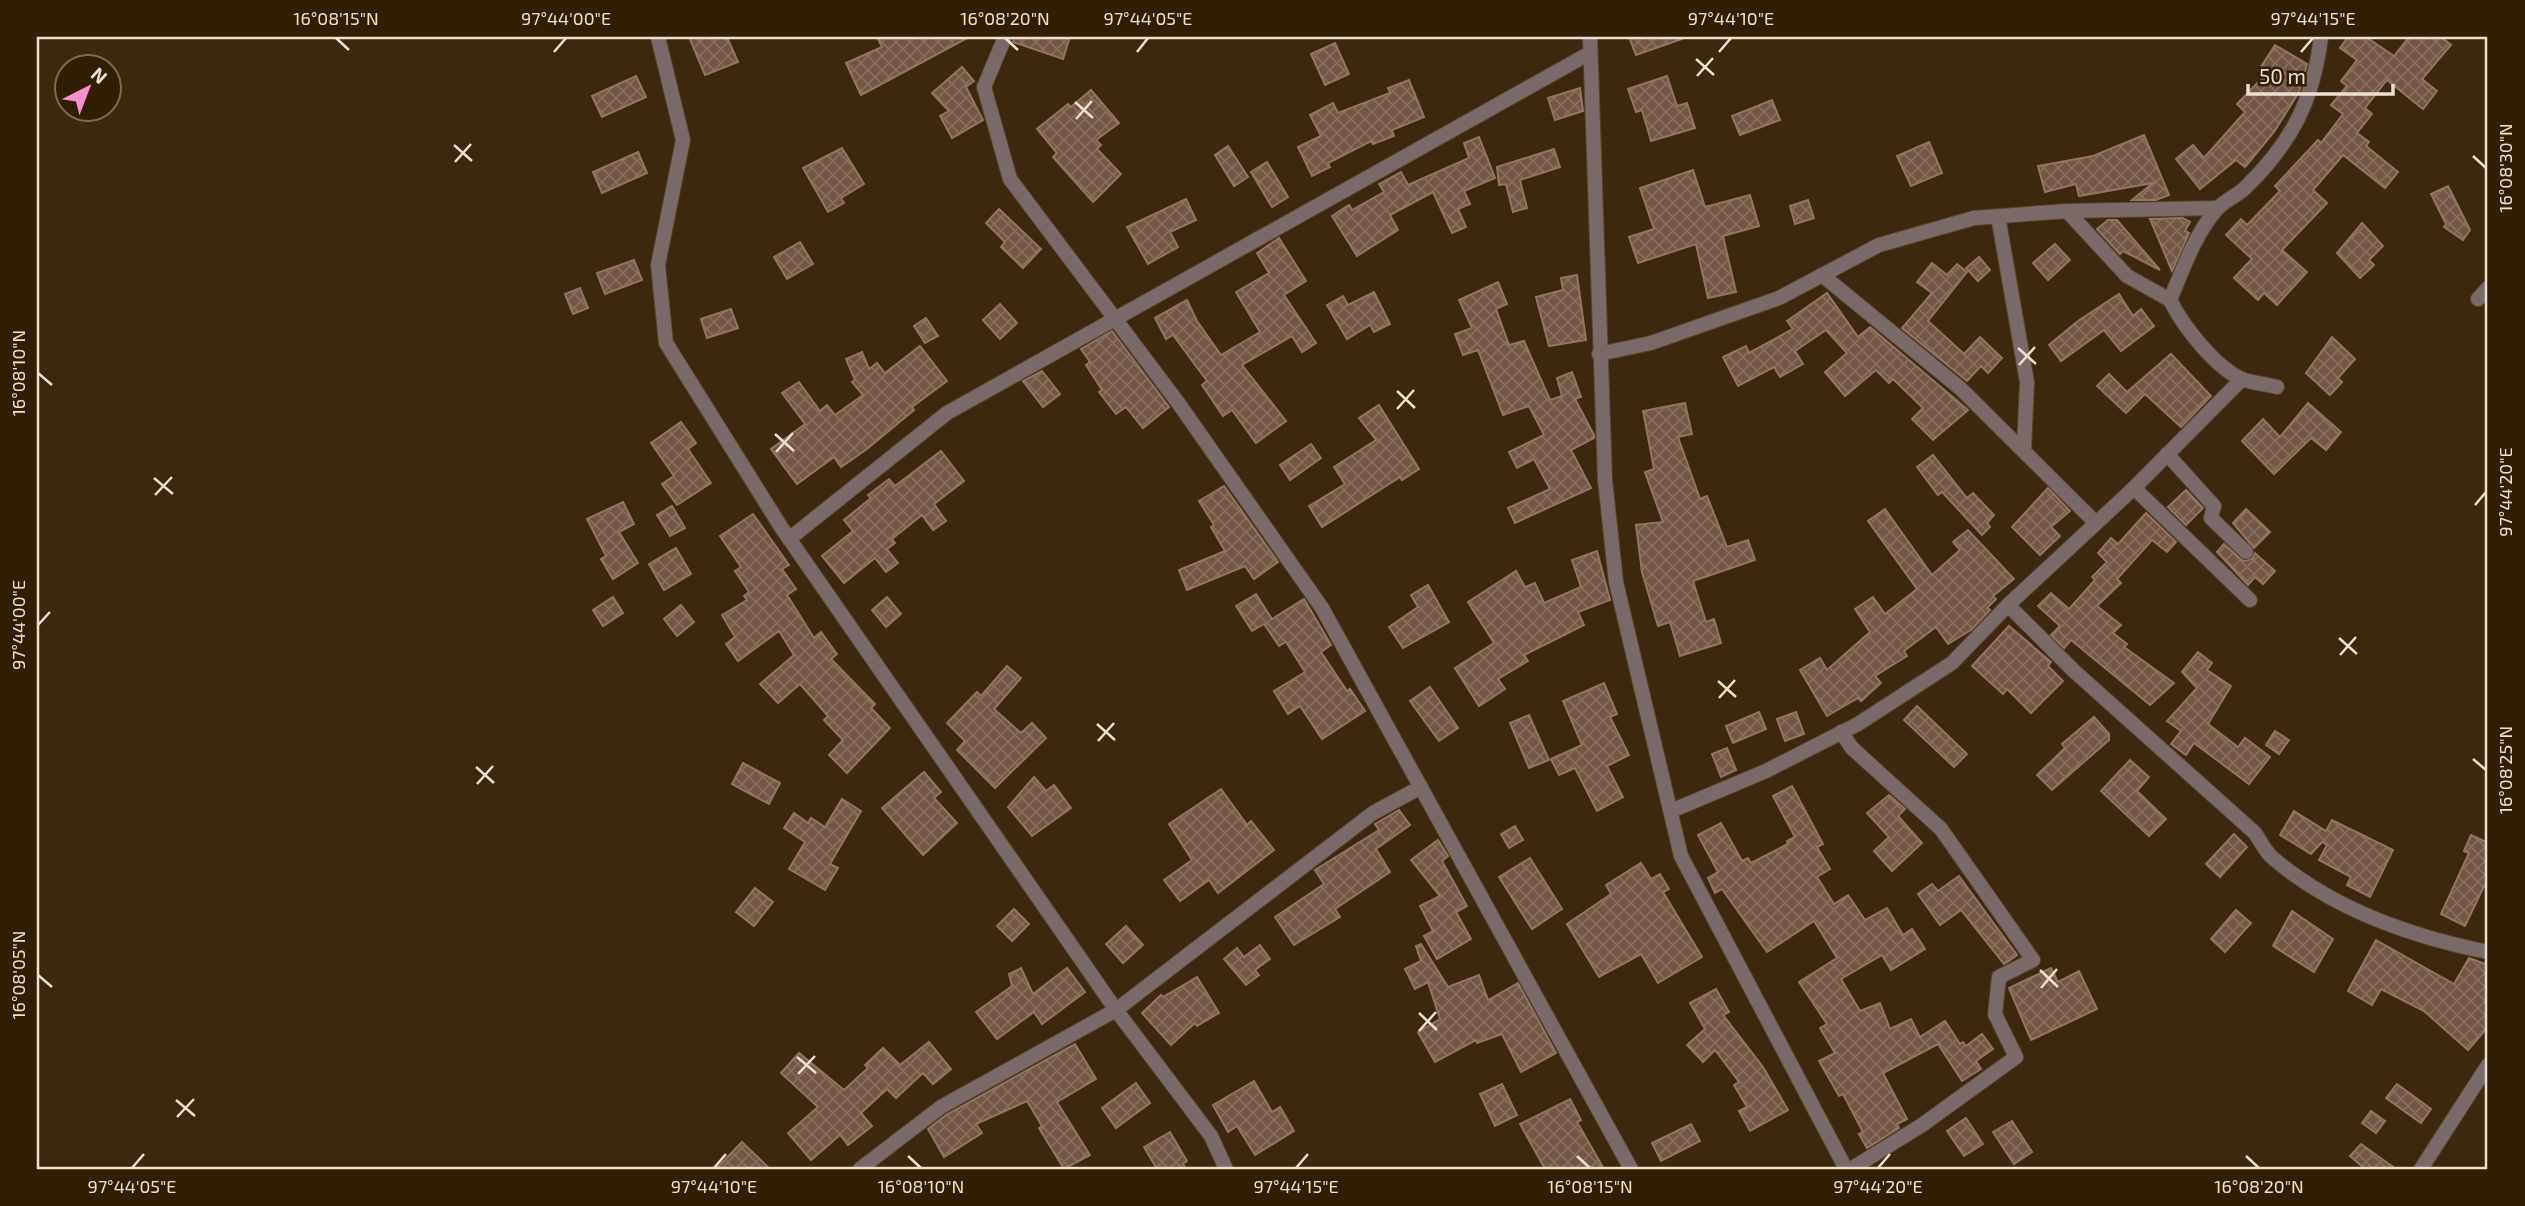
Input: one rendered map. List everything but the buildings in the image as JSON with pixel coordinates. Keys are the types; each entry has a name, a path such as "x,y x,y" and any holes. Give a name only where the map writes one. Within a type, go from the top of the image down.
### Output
{"street":[{"path":"658,37 682,139 658,265 666,343 789,539 1116,1010 1211,1136 1226,1169"},
{"path":"1005,37 984,86 1010,179 1116,319 1322,608 1631,1169"},
{"path":"1590,37 1605,480 1616,582 1681,856 1849,1169 1922,1125 2016,1057 1995,1014 1999,977 2033,960 1941,829 1852,748 1842,732"},
{"path":"2170,300 2196,237 2218,208 2245,188 2295,130 2317,71 2321,37"},
{"path":"789,539 947,413 1590,53"},
{"path":"1600,354 1651,344 1779,298 1879,246 1974,218 2067,211 2218,208"},
{"path":"2067,211 2127,276 2170,300 2193,338 2242,379 2277,387"},
{"path":"1998,216 2027,382 2024,450"},
{"path":"1822,275 1960,388 2095,522"},
{"path":"1671,811 1766,771 1842,732 1952,663 2008,605 2134,488 2242,379"},
{"path":"2167,454 2214,506 2211,518 2246,552"},
{"path":"2134,488 2250,600"},
{"path":"2008,605 2074,671 2255,833 2272,858 2347,905 2407,931 2488,952"},
{"path":"860,1169 941,1107 1116,1010 1373,813 1421,787"},
{"path":"2421,1169 2488,1065"}]}
